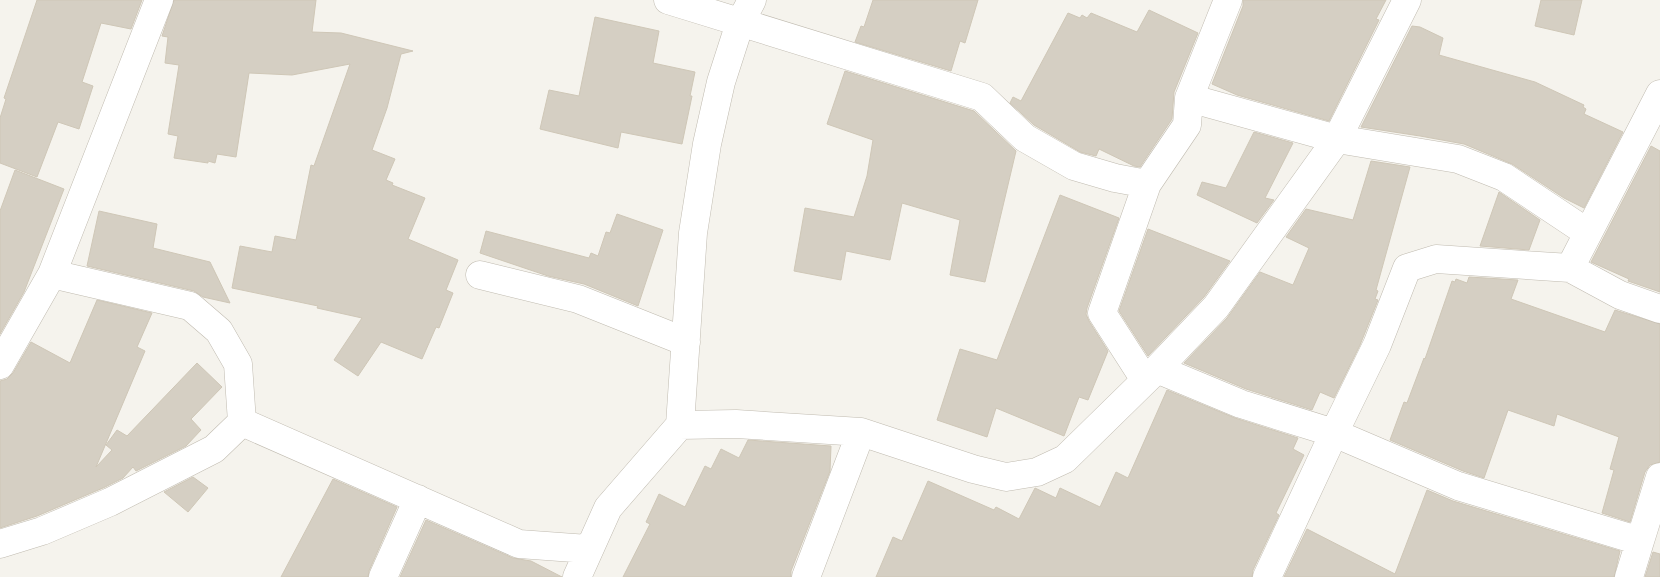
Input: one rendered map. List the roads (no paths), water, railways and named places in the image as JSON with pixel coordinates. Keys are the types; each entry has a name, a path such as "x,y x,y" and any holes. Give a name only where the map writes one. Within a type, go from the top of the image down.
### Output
{"street":[{"path":"0,365 52,274 159,0"},
{"path":"668,0 746,12 982,97 1025,138 1074,166 1115,178 1148,184"},
{"path":"1228,0 1189,98 1187,125 1148,184 1102,313 1152,374 1334,433 1458,486 1640,541"},
{"path":"680,425 736,424 860,432 972,469 1006,476 1037,472 1065,458 1152,374 1216,307 1337,139 1407,0"},
{"path":"577,577 608,508 680,425 693,233 721,82 746,12"},
{"path":"1570,268 1660,94"},
{"path":"1189,98 1337,139 1458,159 1504,177 1588,233"},
{"path":"1267,577 1377,345 1406,268 1436,259 1570,268 1620,295 1660,309"},
{"path":"52,274 190,306 219,330 238,364 242,422"},
{"path":"480,275 578,299 686,342"},
{"path":"242,422 519,544 588,550"},
{"path":"0,544 42,531 110,502 214,448 242,422"},
{"path":"806,577 860,432"},
{"path":"1630,577 1660,477"},
{"path":"383,577 418,499"}]}
